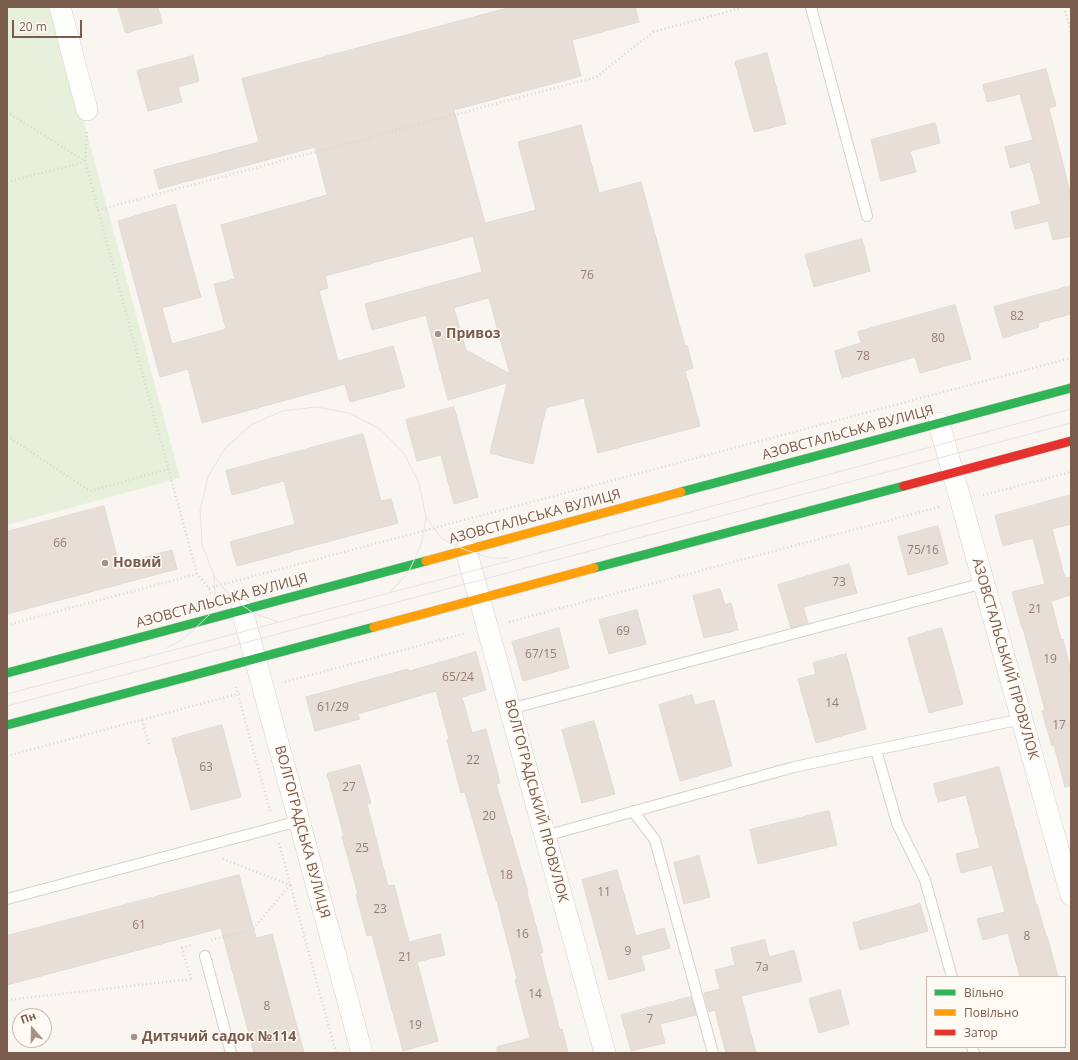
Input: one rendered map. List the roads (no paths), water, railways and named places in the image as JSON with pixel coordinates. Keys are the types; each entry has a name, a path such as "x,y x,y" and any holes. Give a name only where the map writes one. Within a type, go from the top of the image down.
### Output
{"street":[{"path":"60,7 87,110"},
{"name":"АЗОВСТАЛЬСЬКА ВУЛИЦЯ","path":"7,673 1071,388"},
{"name":"АЗОВСТАЛЬСЬКИЙ ПРОВУЛОК","path":"939,424 1071,895"},
{"path":"7,725 1071,441"},
{"name":"ВОЛГОГРАДСЬКИЙ ПРОВУЛОК","path":"466,550 604,1053"},
{"name":"ВОЛГОГРАДСЬКА ВУЛИЦЯ","path":"242,610 362,1053"}],"lane":[{"path":"811,7 866,216"},
{"path":"510,709 984,583"},
{"path":"545,836 794,767 1022,719"},
{"path":"876,750 897,824 925,880 952,976"},
{"path":"633,812 655,840 713,1053"},
{"path":"7,899 299,821"},
{"path":"205,956 231,1053"}],"tram line":[{"path":"279,622 253,613 231,597 214,576 202,544 200,510 208,477 225,448 251,425 282,411 316,407 349,413 380,429 404,453 419,483 426,517 421,545 409,571 390,593"},
{"path":"7,694 472,571 1071,409"},
{"path":"7,706 1071,423"},
{"path":"426,517 442,539 466,550 491,558 508,558"},
{"path":"167,648 185,638 209,615 215,595 214,576"}],"place":[{"name":"Привоз","path":"438,334"},
{"name":"Новий","path":"105,563"},
{"name":"Дитячий садок №114","path":"134,1037"}]}
